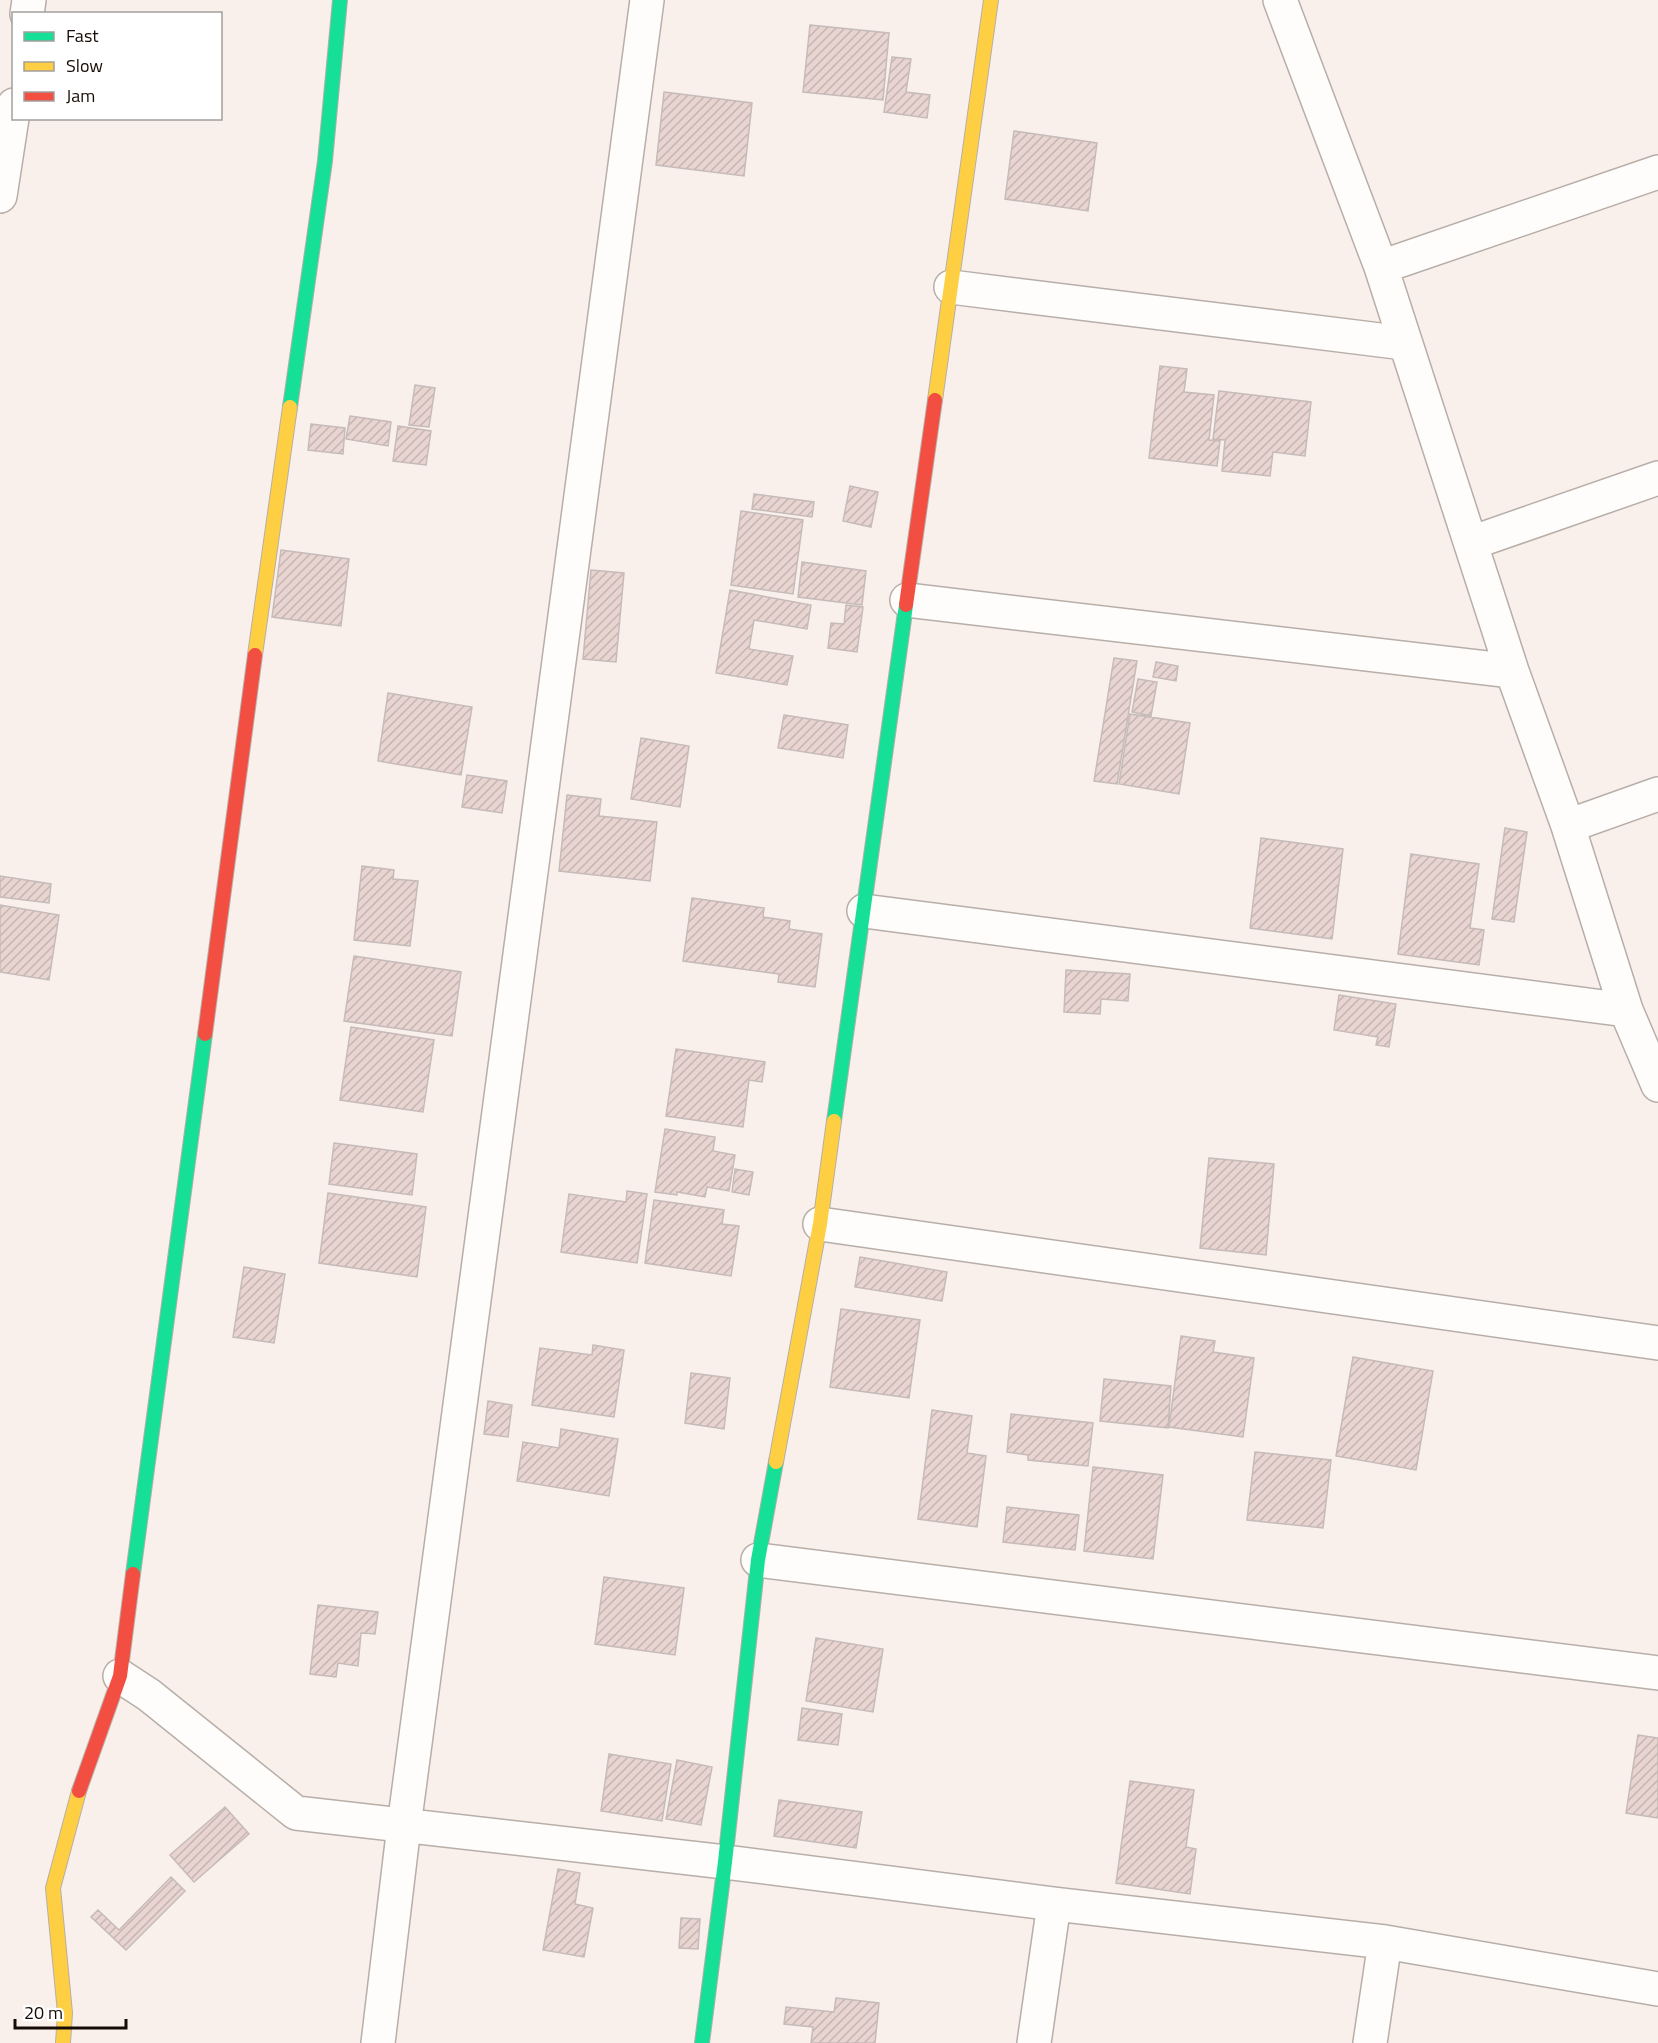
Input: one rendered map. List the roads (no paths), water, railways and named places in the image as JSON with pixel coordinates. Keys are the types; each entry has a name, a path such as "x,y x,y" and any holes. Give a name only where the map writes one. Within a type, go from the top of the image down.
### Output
{"street":[{"path":"63,2043 65,2013 53,1888 84,1773 120,1676 252,677 325,161 340,0"},
{"path":"378,2043 404,1826 647,0"},
{"path":"702,2043 726,1862 758,1560 820,1224 992,0"},
{"path":"1281,0 1381,267 1404,344 1512,671 1568,826 1626,1010 1658,1085"},
{"path":"0,196 12,118"},
{"path":"1381,267 1658,172"},
{"path":"951,288 1404,344"},
{"path":"1471,543 1658,478"},
{"path":"908,600 1512,671"},
{"path":"1568,826 1658,794"},
{"path":"864,911 1626,1010"},
{"path":"820,1224 1658,1343"},
{"path":"758,1560 1658,1673"},
{"path":"120,1676 149,1695 296,1813 726,1862 1054,1904 1385,1942 1658,1989"},
{"path":"1034,2043 1054,1904"},
{"path":"1370,2043 1385,1942"}]}
